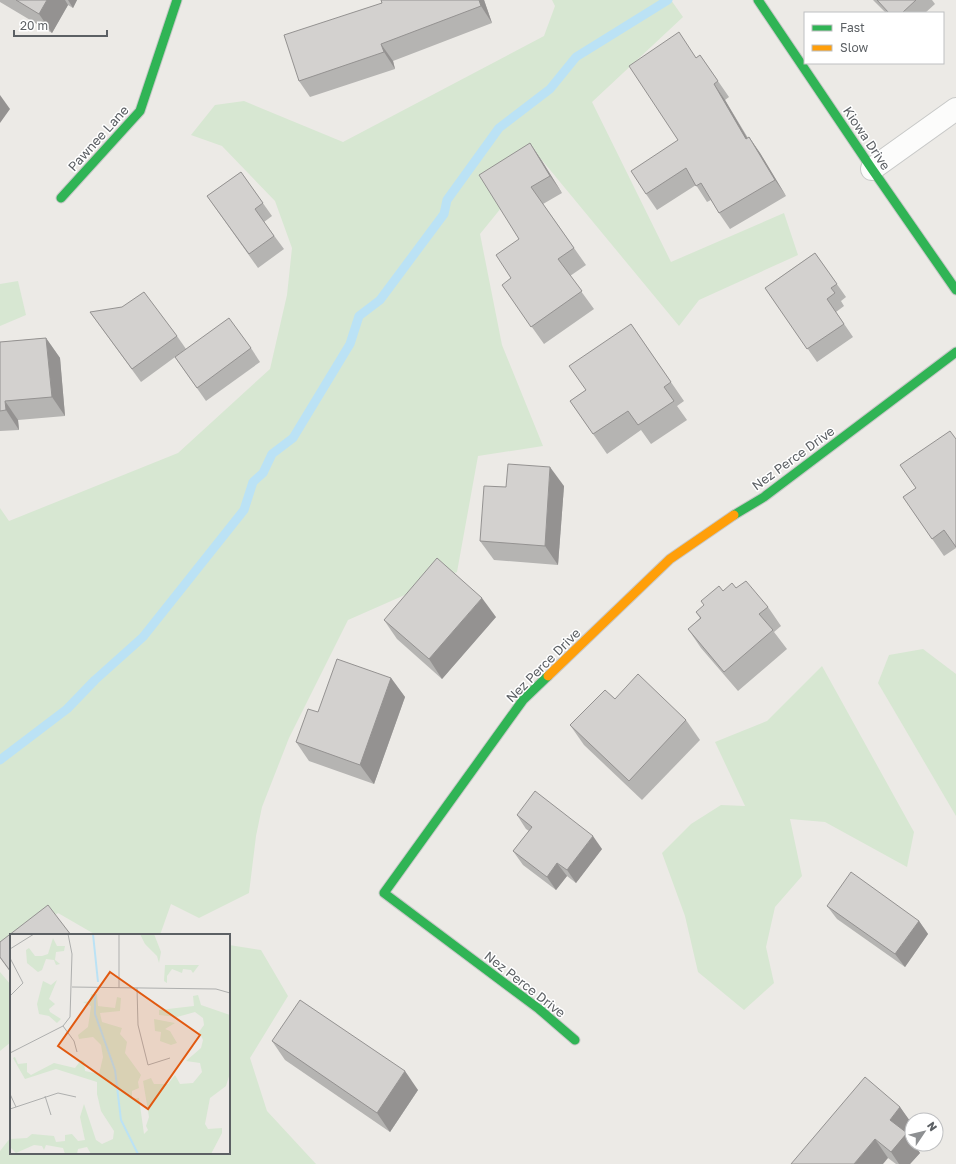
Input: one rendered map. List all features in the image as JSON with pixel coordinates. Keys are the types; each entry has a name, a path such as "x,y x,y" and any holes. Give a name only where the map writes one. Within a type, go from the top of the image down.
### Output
{"street":[{"name":"Pawnee Lane","path":"61,198 140,111 177,0"},
{"name":"Kiowa Drive","path":"758,0 956,290"},
{"path":"872,169 956,109"},
{"name":"Nez Perce Drive","path":"575,1040 532,1004 384,893 523,700 670,560 741,510 764,496 956,352"}],"green space":[{"path":"552,0 671,0 683,17 592,102 671,262 784,213 798,255 699,300 679,326 541,159 480,234 502,345 543,446 478,456 457,572 348,620 289,738 262,807 256,836 249,893 199,918 171,904 160,934 94,934 58,913 27,934 10,934 10,937 0,953 0,508 9,521 178,453 270,369 287,295 292,248 275,201 222,146 191,135 215,105 244,101 343,142 544,36 555,6"},
{"path":"18,281 26,315 0,326 0,284"},
{"path":"923,649 956,674 956,816 878,683 889,655"},
{"path":"822,666 914,832 907,867 825,822 790,819 802,876 775,907 766,947 774,983 744,1010 698,972 685,916 662,853 691,824 721,805 745,806 715,742 767,721"},
{"path":"230,945 261,950 288,996 250,1058 267,1111 316,1164 0,1164 0,1151 10,1138 10,1154 230,1154"},
{"path":"0,972 10,984 10,1043 0,1051"}],"building":[{"path":"16,0 47,0 39,14"},
{"path":"381,0 479,0 481,6 381,44 384,52 299,81 284,35 382,3"},
{"path":"877,0 916,0 903,12 888,12"},
{"path":"679,32 696,58 700,55 718,81 714,84 746,139 749,137 775,180 719,213 701,183 696,186 686,168 646,194 631,171 678,140 629,66"},
{"path":"530,143 550,176 531,187 574,248 558,259 582,291 531,327 502,285 511,278 496,255 519,239 479,175"},
{"path":"241,172 263,203 255,209 274,236 249,254 207,196"},
{"path":"815,253 837,284 831,288 835,293 827,299 844,324 807,349 765,288"},
{"path":"144,292 177,336 132,369 90,312 122,307"},
{"path":"229,318 251,348 197,388 175,357"},
{"path":"631,324 671,382 664,387 674,401 638,425 628,411 593,434 570,401 586,390 569,366"},
{"path":"46,338 52,397 5,401 6,410 0,411 0,342"},
{"path":"950,431 956,439 956,547 944,530 932,539 903,497 916,488 900,465"},
{"path":"508,464 550,467 545,546 480,541 484,486 506,487"},
{"path":"437,558 482,598 429,659 384,620"},
{"path":"746,581 768,607 759,614 773,630 724,672 688,629 701,618 696,612 704,605 701,601 719,586 723,591 732,583 736,588"},
{"path":"337,659 391,678 360,765 296,742 308,709 318,712"},
{"path":"638,674 686,720 629,781 570,725 605,690 615,699"},
{"path":"535,791 593,836 567,870 557,863 547,877 513,851 532,827 517,815"},
{"path":"851,872 919,921 895,954 827,906"},
{"path":"48,905 70,934 10,934"},
{"path":"10,934 10,971 0,957 0,942"},
{"path":"300,1000 405,1071 377,1113 272,1041"},
{"path":"865,1077 900,1107 890,1120 904,1131 904,1137 891,1152 875,1139 854,1164 791,1164"}],"waterway":[{"path":"0,760 67,709 95,680 143,637 244,510 253,482 263,473 272,454 293,438 350,344 359,316 380,300 444,214 447,200 499,128 550,89 576,57 668,0"}],"traffic: fast":[{"path":"61,198 140,111 177,0"},
{"path":"758,0 956,290"},
{"path":"734,515 764,497 956,352"},
{"path":"548,676 523,700 384,893 539,1009 575,1040"}],"traffic: slow":[{"path":"548,676 670,559 734,515"}]}
